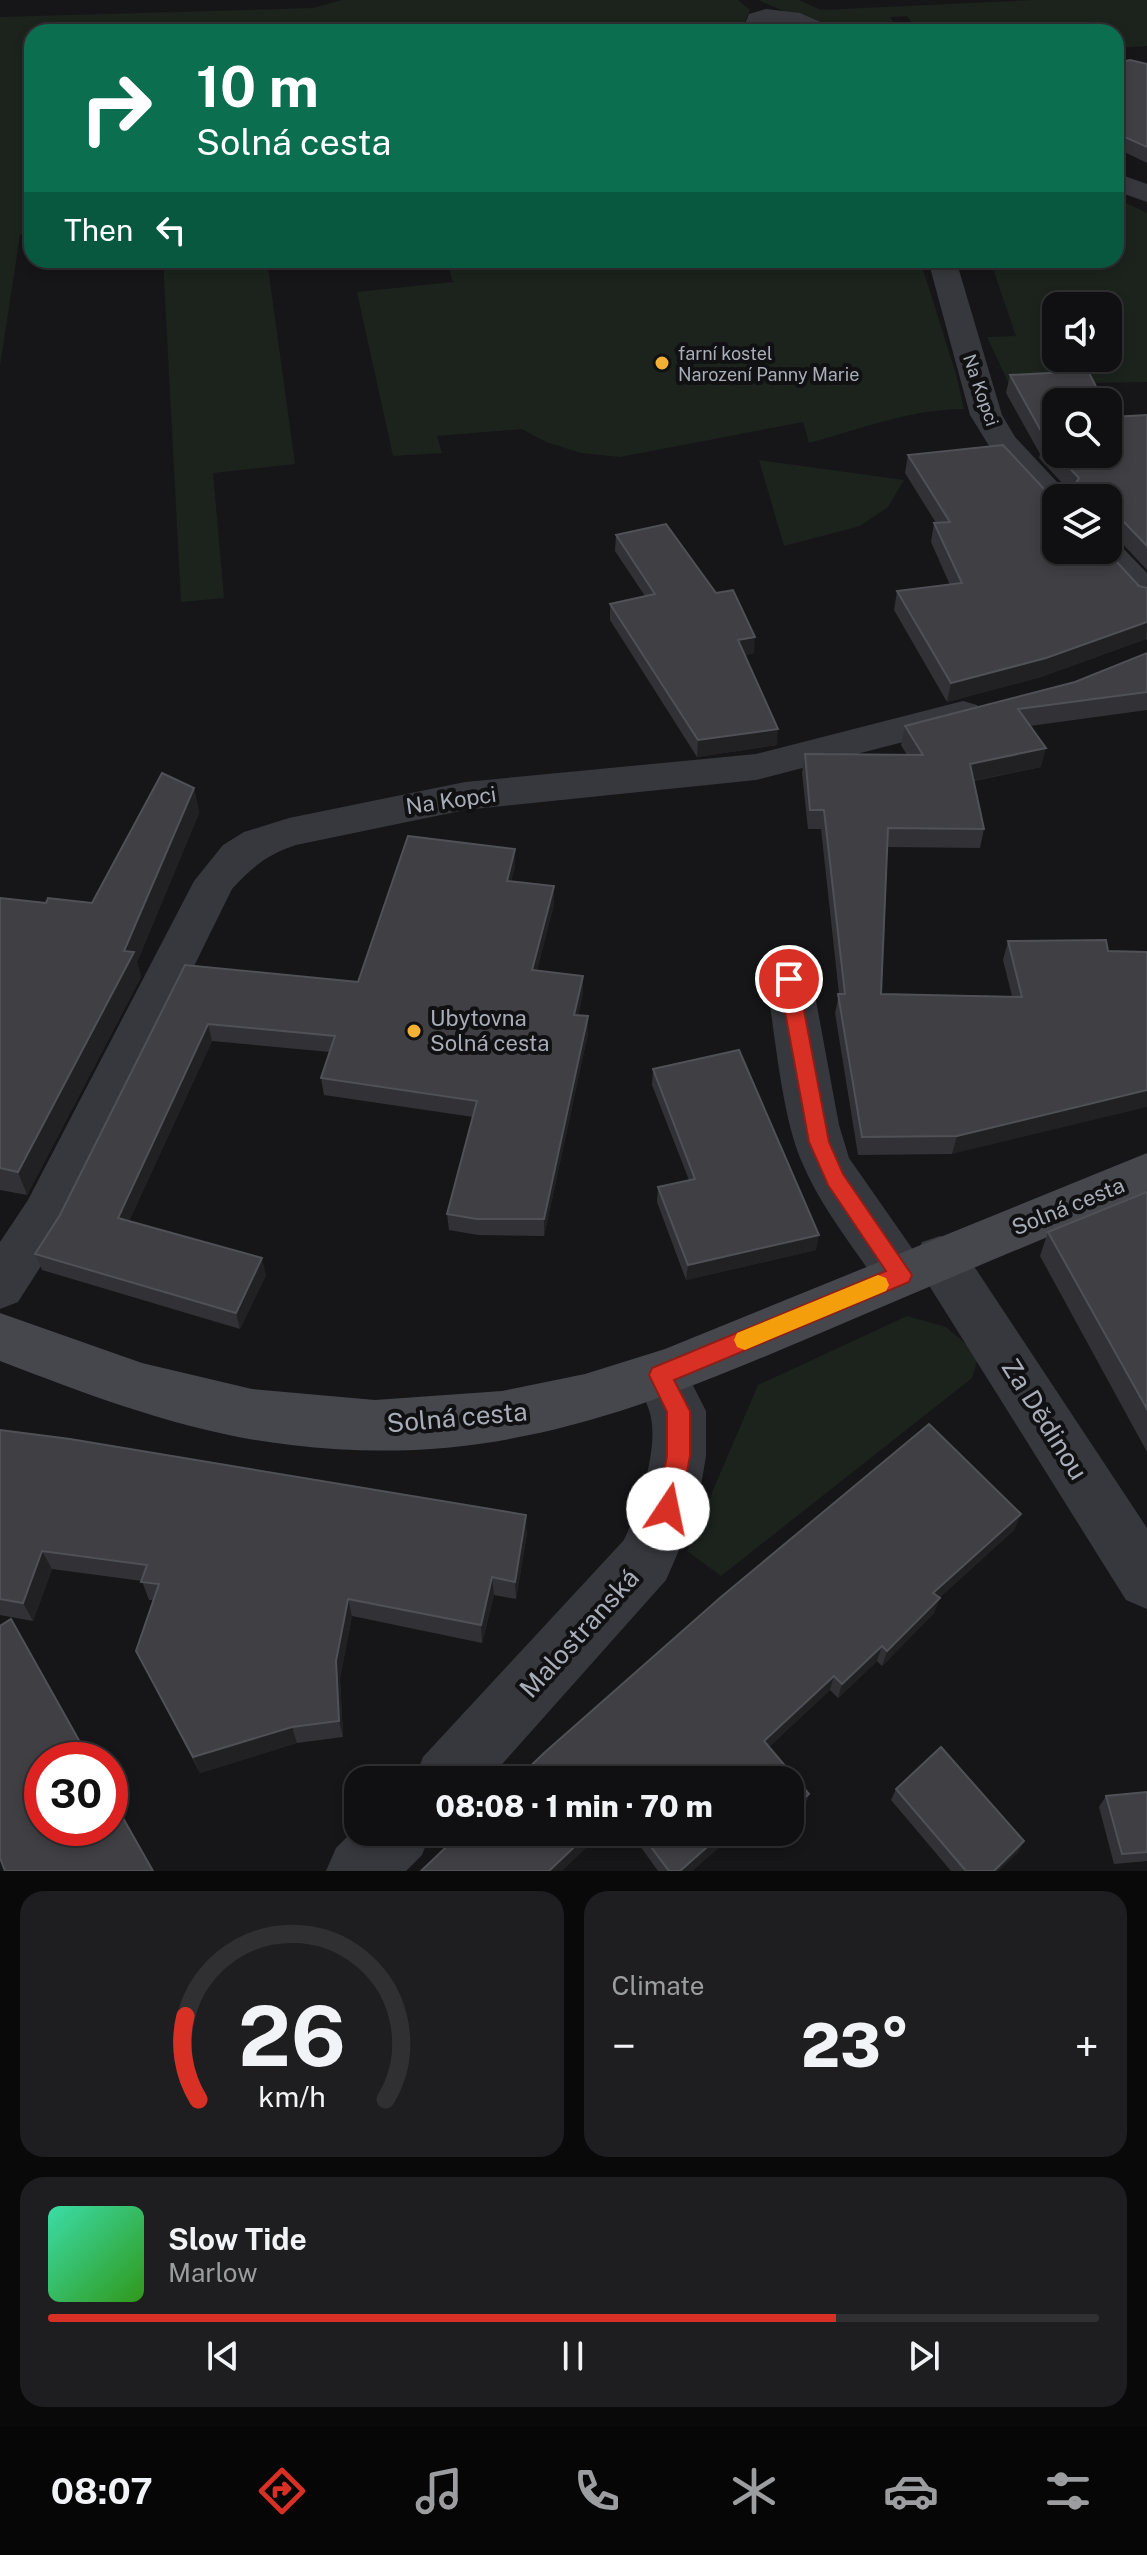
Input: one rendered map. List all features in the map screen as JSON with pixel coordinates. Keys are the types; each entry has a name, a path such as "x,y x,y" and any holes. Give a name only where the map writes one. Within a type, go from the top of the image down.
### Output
{"street":[{"path":"769,23 797,19 807,24"},
{"path":"1124,184 1147,194"},
{"name":"Na Kopci","path":"944,268 986,415 1002,442 1042,485"},
{"path":"1119,564 1147,594"},
{"name":"Na Kopci","path":"0,1286 46,1215 215,881 238,855 259,842 289,832 430,800 756,767 999,705"},
{"path":"789,979 819,1142 835,1179 921,1267"},
{"name":"Solná cesta","path":"0,1337 97,1374 168,1396 240,1413 352,1424 460,1421 518,1414 574,1402 660,1375 1147,1173"},
{"name":"Za Dědinou","path":"921,1267 1147,1580"},
{"name":"Malostranská","path":"459,1766 645,1560 668,1509 678,1456 678,1411 660,1375"},
{"path":"359,1871 385,1846"}],"shaded area":[{"path":"342,0 738,0 750,10 745,22 748,24 24,24 24,235 20,235 0,366 0,17 313,8"},
{"path":"758,0 799,0 821,10 1032,0 1147,0 1147,46 1124,47 1124,24 913,24 907,16 890,17 895,24 814,24"},
{"path":"1124,202 1147,213 1147,382 1009,384 987,337 1016,336 993,268 1124,268"},
{"path":"163,268 268,268 295,464 213,473 224,598 181,602"},
{"path":"449,268 923,268 964,409 906,416 809,443 803,422 620,457 581,453 546,442 522,429 437,436 442,453 393,456 357,292 453,282"},
{"path":"759,460 904,480 888,507 860,526 784,546"},
{"path":"907,1316 946,1327 979,1355 972,1378 721,1576 687,1551 758,1385"}],"building":[{"path":"1124,61 1147,64 1147,147 1124,137"},
{"path":"1089,372 1097,388 1042,388 1042,433 1010,375"},
{"path":"1147,415 1147,546 1122,522 1122,484 1063,484 1076,483 1079,478 1069,468 1122,468 1122,416"},
{"path":"1003,445 1042,487 1042,564 1119,564 1139,586 1147,588 1147,622 1046,658 951,683 897,591 962,583 934,523 950,522 908,455"},
{"path":"666,524 716,593 733,590 755,637 738,640 778,729 698,740 610,604 655,594 616,535"},
{"path":"1147,653 1147,692 1018,709 1046,748 970,764 984,829 888,828 881,994 1022,997 1008,941 1106,940 1108,951 1147,952 1147,1090 957,1136 862,1137 838,994 845,994 824,810 810,810 805,754 923,755 905,726 1075,682"},
{"path":"162,773 194,788 124,951 134,952 18,1172 0,1168 0,898 46,903 48,898 92,903"},
{"path":"408,836 515,849 507,881 554,886 532,970 583,976 574,1015 588,1016 544,1219 477,1219 447,1214 477,1101 321,1078 335,1036 208,1024 118,1218 262,1258 236,1313 35,1254 60,1215 185,965 358,982"},
{"path":"739,1050 819,1235 688,1265 658,1187 695,1179 653,1069"},
{"path":"1147,1192 1147,1409 1048,1232"},
{"path":"929,1424 1021,1514 933,1593 940,1598 887,1651 882,1646 842,1684 834,1676 764,1741 785,1766 531,1766 721,1597"},
{"path":"0,1430 526,1515 515,1582 492,1577 481,1625 348,1599 336,1661 339,1721 292,1727 193,1757 136,1651 159,1584 141,1582 147,1565 42,1551 23,1603 0,1599"},
{"path":"11,1619 80,1742 24,1742 24,1846 128,1846 128,1827 153,1871 5,1871 0,1858 0,1626"},
{"path":"941,1747 1024,1841 994,1871 966,1871 896,1789"},
{"path":"1147,1792 1147,1852 1122,1854 1106,1796"},
{"path":"447,1846 575,1846 549,1871 421,1871"},
{"path":"650,1846 708,1846 680,1871 669,1871"}],"slow traffic":[{"path":"745,1340 878,1285"}],"place":[{"name":"farní kostel Narození Panny Marie","path":"662,363"},
{"name":"Ubytovna Solná cesta","path":"414,1031"}],"route":[{"path":"668,1509 678,1456 678,1411 660,1375 901,1275 835,1179 825,1159 819,1142 789,979"}]}
